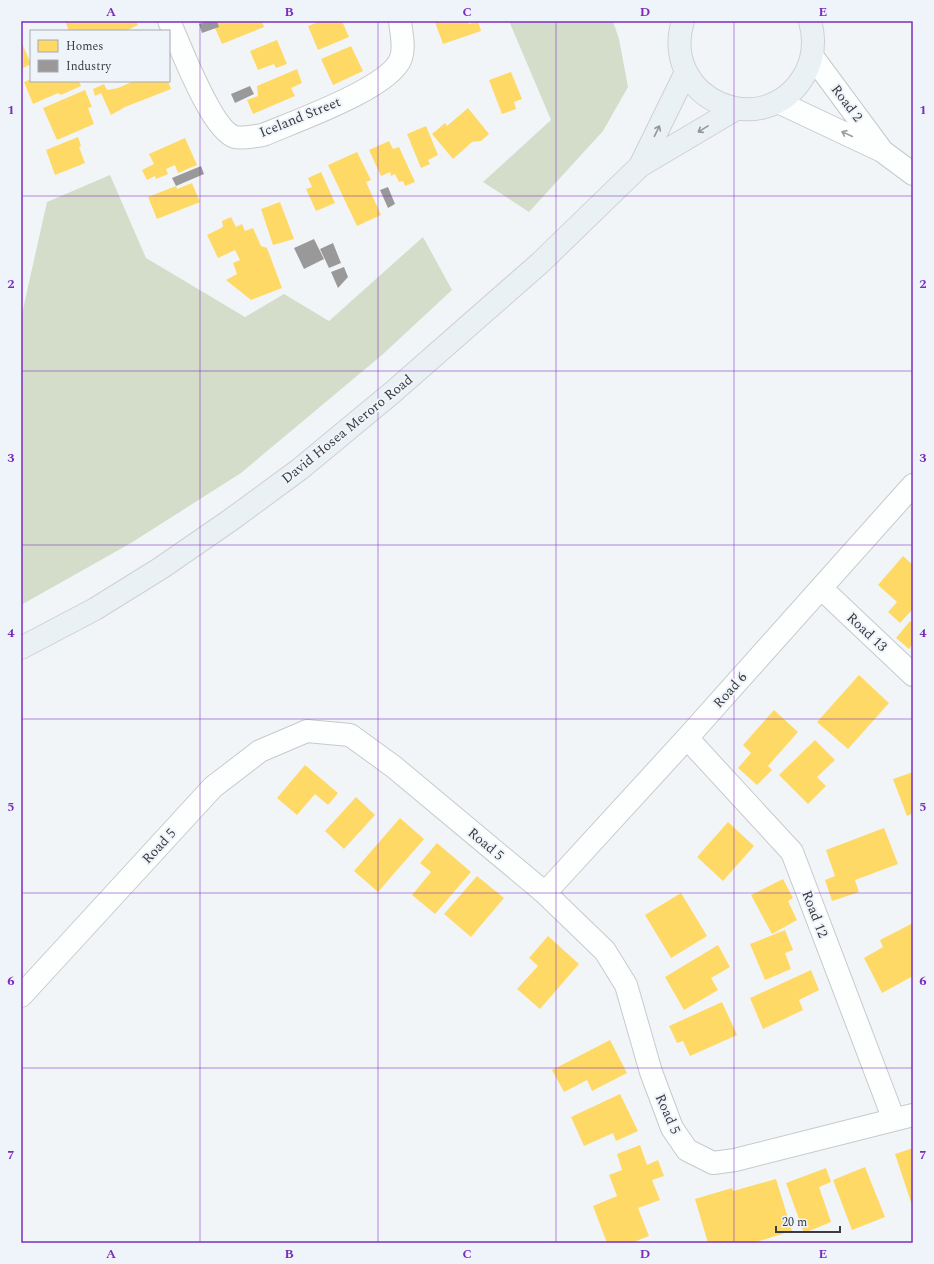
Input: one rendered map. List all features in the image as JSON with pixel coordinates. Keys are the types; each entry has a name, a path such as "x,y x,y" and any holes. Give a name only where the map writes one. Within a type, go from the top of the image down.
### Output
{"main road":[{"path":"679,24 681,58 686,72 694,85 705,96 720,104 736,109 764,107 778,102 790,93 800,82 808,69 812,56 814,42 812,24"},
{"name":"David Hosea Meroro Road","path":"640,166 686,72"},
{"name":"David Hosea Meroro Road","path":"21,648 95,609 160,568 232,519 300,469 393,392 540,264 640,166 736,109"}],"street":[{"name":"Iceland Street","path":"170,21 215,119 235,137 246,138 263,135 370,88 388,75 401,58 403,40 400,21"},
{"name":"Road 2","path":"812,56 882,151"},
{"name":"Road 2","path":"778,102 882,151 913,174"},
{"name":"Road 6","path":"545,893 687,738 913,485"},
{"name":"Road 13","path":"821,588 913,675"},
{"name":"Road 5","path":"21,996 213,787 260,751 307,731 350,735 394,767 545,893 605,951 626,985 651,1072 672,1128 687,1150 713,1163 735,1160 903,1117"},
{"name":"Road 12","path":"687,738 792,852 903,1117"}],"green space":[{"path":"509,21 613,21 619,39 628,87 603,131 529,212 483,182 551,120"},
{"path":"110,175 146,258 245,317 284,294 329,321 423,237 452,290 382,355 241,473 131,543 21,605 21,318 47,202"}],"building: Homes":[{"path":"65,21 136,21 138,25 127,30 69,30"},
{"path":"262,21 264,27 222,44 215,28 219,27 217,22"},
{"path":"321,21 342,21 349,37 318,50 308,26"},
{"path":"468,21 469,24 478,21 481,31 443,44 435,22"},
{"path":"277,40 287,64 276,68 274,64 258,70 250,51"},
{"path":"21,41 30,64 21,69"},
{"path":"351,46 363,71 333,85 321,59"},
{"path":"297,69 302,83 291,88 295,96 253,114 247,100 258,96 257,86"},
{"path":"511,72 522,99 514,102 516,109 502,114 489,80"},
{"path":"30,79 30,82 79,82 81,86 61,95 58,93 33,104 24,82"},
{"path":"132,82 168,82 171,89 125,107 111,115 101,93 95,96 93,89 104,84 107,90 118,88"},
{"path":"85,90 92,107 88,108 94,124 57,140 43,108"},
{"path":"468,108 489,134 481,141 472,142 453,159 432,134 445,123 447,126"},
{"path":"426,126 438,155 428,160 430,164 421,168 407,134"},
{"path":"78,137 81,146 79,147 85,163 55,175 46,150"},
{"path":"185,138 197,165 178,173 175,165 166,169 168,174 156,179 155,176 147,180 142,170 154,164 149,154"},
{"path":"389,141 393,149 399,147 415,182 405,186 403,181 399,182 395,174 391,176 390,172 381,176 369,150"},
{"path":"357,152 371,180 366,182 381,215 357,226 328,165"},
{"path":"321,172 335,203 316,211 306,189 312,187 308,178"},
{"path":"192,183 200,202 157,219 148,197 176,186 177,189"},
{"path":"280,202 294,239 273,245 261,209"},
{"path":"231,217 236,227 242,224 245,231 253,228 261,246 267,248 282,288 251,300 226,280 237,274 233,263 240,260 235,250 218,258 207,235 223,227 222,221"},
{"path":"903,556 913,565 913,609 900,623 888,612 897,602 878,585"},
{"path":"910,621 913,624 913,643 909,649 896,638"},
{"path":"859,675 889,703 848,749 817,722"},
{"path":"774,710 798,732 768,766 772,770 757,785 738,768 751,753 743,745"},
{"path":"815,740 835,760 817,777 826,786 808,804 779,775"},
{"path":"305,765 338,793 328,805 315,794 297,815 277,798"},
{"path":"913,772 913,813 907,816 893,779"},
{"path":"356,797 375,815 344,849 325,831"},
{"path":"400,818 424,839 378,892 354,871"},
{"path":"728,822 754,846 723,881 697,857"},
{"path":"884,828 898,864 855,880 859,892 832,901 825,880 835,876 826,850"},
{"path":"437,843 471,872 435,914 412,895 431,872 420,863"},
{"path":"477,876 504,898 471,937 444,914"},
{"path":"783,879 793,898 788,901 797,920 772,934 751,895"},
{"path":"681,893 707,936 671,958 645,915"},
{"path":"911,924 913,927 913,976 882,993 864,958 883,947 880,940"},
{"path":"785,930 793,950 785,953 791,969 765,980 750,944"},
{"path":"548,936 579,964 540,1009 517,989 538,966 529,958"},
{"path":"718,945 730,967 711,978 718,990 684,1010 665,977"},
{"path":"811,970 819,990 799,1000 803,1010 763,1029 750,998"},
{"path":"722,1002 737,1035 690,1056 683,1041 677,1043 669,1026"},
{"path":"610,1040 627,1073 592,1091 587,1080 564,1092 552,1070"},
{"path":"620,1094 638,1131 616,1141 613,1133 584,1146 571,1117"},
{"path":"640,1145 647,1165 658,1160 664,1176 652,1180 660,1200 638,1208 649,1236 631,1243 607,1243 593,1206 617,1196 609,1175 622,1170 617,1154"},
{"path":"913,1148 913,1208 895,1154"},
{"path":"865,1167 885,1217 852,1230 833,1180"},
{"path":"826,1168 831,1182 819,1187 831,1222 804,1233 786,1183"},
{"path":"776,1179 792,1231 753,1243 708,1243 695,1199 732,1188 733,1191"}],"building: Industry":[{"path":"208,21 217,21 219,27 202,33 199,24"},
{"path":"250,86 254,94 235,103 231,94"},
{"path":"201,166 204,174 176,186 172,178"},
{"path":"388,187 395,204 388,208 380,190"},
{"path":"314,239 324,259 304,269 294,248"},
{"path":"333,243 341,263 329,268 320,249"},
{"path":"344,267 348,277 338,288 331,272"}]}
